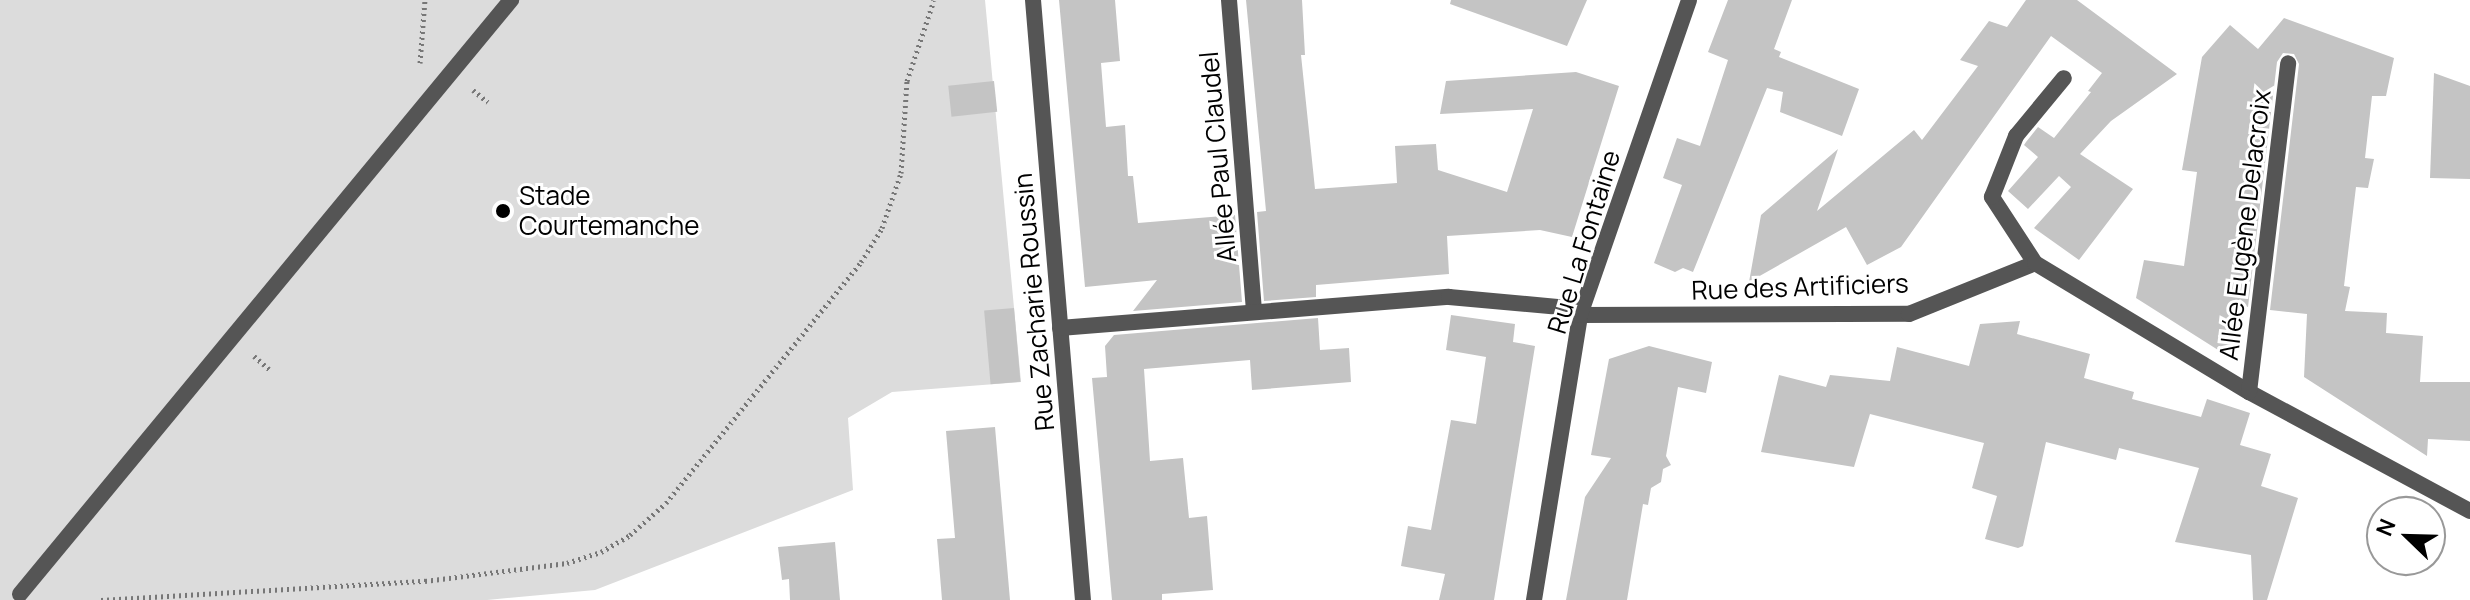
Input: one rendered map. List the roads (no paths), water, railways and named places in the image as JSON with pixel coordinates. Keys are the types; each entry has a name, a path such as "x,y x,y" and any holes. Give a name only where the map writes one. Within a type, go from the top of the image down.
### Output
{"street":[{"path":"20,594 511,0"},
{"name":"Rue Zacharie Roussin","path":"1033,0 1083,600"},
{"name":"Allée Paul Claudel","path":"1229,0 1254,311"},
{"name":"Rue La Fontaine","path":"1534,600 1580,315 1689,0"},
{"name":"Allée Eugène Delacroix","path":"2249,392 2288,63"},
{"path":"2064,78 2016,136 1992,197 2035,263 2249,392 2470,511"},
{"name":"Rue des Artificiers","path":"1060,328 1449,297 1558,307 1580,315 1909,314 2035,263"}],"place":[{"name":"Stade Courtemanche","path":"503,211"}]}
